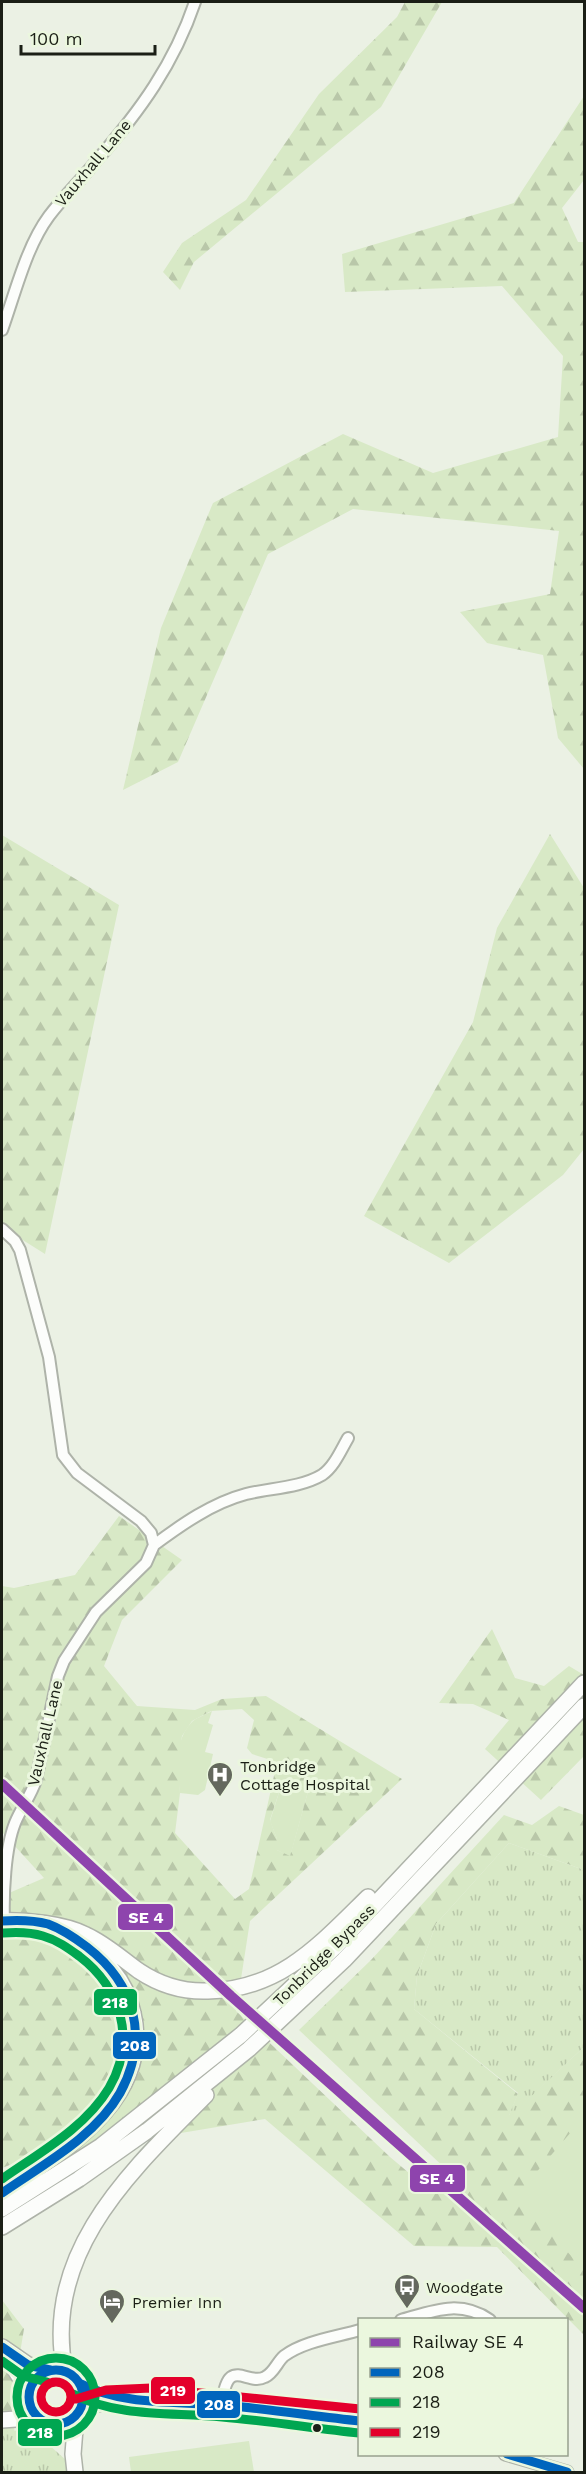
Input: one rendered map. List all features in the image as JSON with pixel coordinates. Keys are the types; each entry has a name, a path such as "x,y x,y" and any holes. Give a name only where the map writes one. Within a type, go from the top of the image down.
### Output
{"highway":[{"name":"Tonbridge Bypass","path":"2,2209 101,2146 241,2035 334,1948 585,1683"},
{"name":"Tonbridge Bypass","path":"2,2227 123,2149 251,2048 344,1960 585,1706"},
{"path":"3,1921 32,1922 73,1929 86,1935 150,1978 184,1989 236,1990 264,1981 295,1964 483,1791"},
{"path":"2,2193 65,2149 101,2116 124,2085 135,2053 135,2020 126,1989 107,1963 95,1952 57,1927"},
{"path":"58,2371 67,2288 79,2251 90,2230 119,2187 140,2162 251,2048"},
{"path":"2,2349 28,2365 58,2371 79,2383 83,2396 78,2413 73,2454 75,2472"},
{"path":"2,2349 23,2380 32,2411 73,2454"},
{"path":"2,2420 15,2415 29,2396 36,2378 58,2371"},
{"path":"2,2420 63,2424 78,2413"}],"main road":[{"path":"79,2383 95,2392 123,2399 222,2405 358,2421"},
{"path":"78,2413 123,2399"},
{"path":"512,2456 567,2472"}],"street":[{"name":"Vauxhall Lane","path":"2,330 24,267 48,217 100,157 160,79 184,35 195,2"},
{"path":"2,1229 15,1241 20,1250 49,1357 63,1455 77,1473 141,1521 151,1533 154,1545 185,1522 244,1495 281,1488 321,1476 330,1468 348,1438"},
{"name":"Vauxhall Lane","path":"3,1921 5,1876 15,1824 32,1792 58,1676 64,1661 96,1612 146,1563 154,1545"},
{"path":"405,2318 451,2307 477,2311 488,2318"},
{"path":"222,2405 226,2382 231,2377 240,2375 259,2379 265,2377 284,2356 307,2346 358,2331"}],"green space":[{"path":"405,2 442,2 381,107 194,262 180,290 163,272 182,243 246,200 319,94 397,17"},
{"path":"584,96 584,180 562,208 578,242 584,242 584,769 558,738 543,655 487,643 460,612 550,594 559,531 353,509 268,554 178,762 123,790 161,628 213,503 343,434 433,473 558,437 563,356 502,286 345,292 342,254 514,203"},
{"path":"550,834 584,888 584,1149 563,1175 449,1263 364,1216 473,1022 497,928"},
{"path":"2,835 119,905 45,1254 2,1227"},
{"path":"119,1516 182,1560 122,1620 104,1666 137,1706 195,1710 222,1699 266,1696 402,1779 250,1921 236,2011 390,2157 434,2194 450,2173 299,2030 371,1960 504,1815 532,1825 559,1806 584,1815 584,1870 509,1843 436,1924 417,1976 414,2009 518,2094 509,2116 584,2047 584,2117 534,2175 521,2201 584,2270 584,2335 497,2247 414,2246 265,2119 25,2159 2,2168 2,1896 44,1878 2,1832 2,1586 14,1588 75,1575","holes":["242,1709 254,1720 247,1748 252,1754 277,1762 249,1889 235,1899 175,1833 180,1793 178,1763 182,1736 192,1721 211,1711","282,1783 309,1788 290,1856 277,1850 277,1839 270,1820"]},
{"path":"492,1629 515,1678 544,1686 569,1666 584,1675 584,1756 541,1800 485,1749 509,1720 473,1704 439,1703"},
{"path":"212,1711 208,1723 213,1725 205,1752 213,1754 205,1790 198,1795 180,1793 178,1756 182,1738 193,1721"},
{"path":"282,1783 309,1788 290,1857 277,1850 277,1839 270,1821"},
{"path":"509,1843 584,1870 584,2047 508,2118 518,2093 414,2009 417,1976 436,1924"},
{"path":"584,2094 584,2278 496,2202"},
{"path":"2,2300 24,2329 13,2395 16,2472 2,2472"},
{"path":"31,2429 66,2460 66,2472 2,2472 2,2432"},
{"path":"249,2441 254,2472 131,2472 129,2457"}],"transit line":[{"path":"2,1784 231,1996 584,2308"},
{"name":"208","path":"2,1921 48,1924 87,1947 117,1978 133,2013 135,2032 134,2052 129,2072 120,2093 109,2109 97,2123 67,2149 2,2193"},
{"name":"218","path":"2,2179 74,2128 99,2102 109,2088 117,2070 122,2052 123,2034 120,2016 105,1983 79,1956 58,1942 43,1936 3,1933"},
{"name":"208","path":"2,2347 28,2365 50,2370"},
{"name":"218","path":"56,2358 71,2361 84,2369 92,2382 95,2397 92,2412 84,2425 71,2433 56,2436 41,2433 28,2425 20,2412 17,2397 20,2382 28,2369 41,2361 56,2358"},
{"name":"218","path":"2,2361 23,2376 47,2382"},
{"name":"208","path":"51,2370 61,2370 71,2374 79,2382 83,2397 79,2412 71,2420 61,2424 51,2424 41,2420 33,2412 29,2402 29,2392 33,2382 41,2374 51,2370"},
{"name":"219","path":"56,2382 67,2386 71,2397 67,2408 56,2412 45,2408 41,2397 45,2386 56,2382"},
{"name":"208","path":"79,2383 113,2396 131,2399 257,2408 358,2421"},
{"name":"219","path":"76,2399 106,2390 151,2388 358,2409"},
{"name":"218","path":"73,2394 91,2402 127,2411 239,2419 358,2433"},
{"name":"208","path":"514,2456 567,2472"}],"place":[{"name":"Tonbridge Cottage Hospital","path":"220,1798"},
{"name":"Woodgate","path":"407,2310"},
{"name":"Premier Inn","path":"112,2325"}]}
